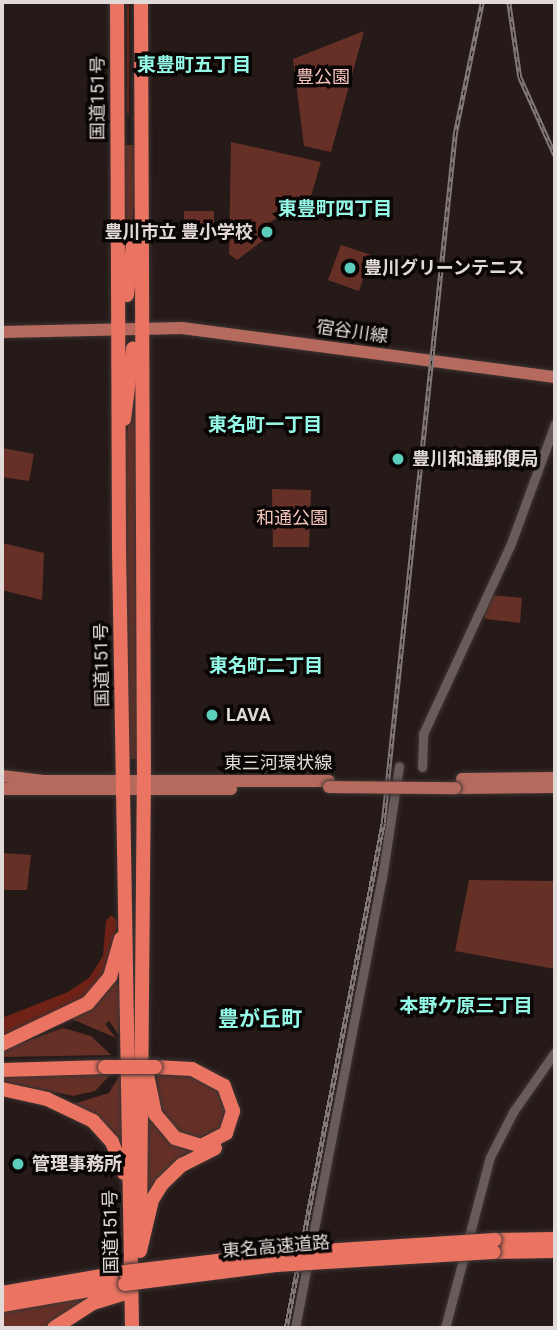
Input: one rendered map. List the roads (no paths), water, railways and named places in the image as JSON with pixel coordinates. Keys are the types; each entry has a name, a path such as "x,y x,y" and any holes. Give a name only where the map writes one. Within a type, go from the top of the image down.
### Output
{"highway":[{"name":"国道151号","path":"117,2 118,469 132,1328"},
{"name":"国道151号","path":"139,1328 144,786 141,2"},
{"path":"117,327 127,314 127,275 142,182"},
{"path":"118,469 133,338 143,327"},
{"path":"2,1044 79,1009 96,996 113,971 127,922"},
{"path":"142,950 147,1073 155,1114 170,1134 190,1145 207,1145 226,1133 233,1111 224,1086 199,1071 155,1064"},
{"path":"2,1063 197,1063 220,1073 236,1091 239,1108 237,1124 226,1140 175,1170 162,1184 152,1200 140,1251"},
{"path":"2,1070 105,1064"},
{"path":"2,1089 47,1099 100,1128 120,1158 130,1205"},
{"name":"東名高速道路","path":"2,1293 71,1280 125,1283 276,1265 555,1239"},
{"name":"東名高速道路","path":"2,1305 276,1254 494,1246 555,1251"},
{"path":"2,1286 71,1280"},
{"path":"54,1328 125,1283"}],"main road":[{"name":"宿谷川線","path":"2,332 117,327 182,328 555,377"},
{"name":"東三河環状線","path":"2,776 124,786"},
{"name":"東三河環状線","path":"2,789 455,783 555,778"},
{"name":"東三河環状線","path":"455,783 555,787"}],"street":[{"path":"422,767 423,734 499,571 555,424"},
{"path":"295,1328 370,944 399,766"},
{"path":"445,1328 490,1157 513,1112 555,1052"}],"waterway":[{"path":"128,2 128,113"}],"railway":[{"path":"286,1328 383,823 455,134 482,2"},
{"path":"509,2 520,77 555,155"}],"place":[{"name":"豊川市立 豊小学校","path":"267,232"},
{"name":"豊川グリーンテニス","path":"350,268"},
{"name":"豊川和通郵便局","path":"398,459"},
{"name":"LAVA","path":"212,715"},
{"name":"管理事務所","path":"18,1164"}],"district":[{"name":"東豊町五丁目","path":"194,65"},
{"name":"東豊町四丁目","path":"335,209"},
{"name":"東名町一丁目","path":"265,425"},
{"name":"東名町二丁目","path":"266,666"},
{"name":"本野ケ原三丁目","path":"466,1006"},
{"name":"豊が丘町","path":"260,1019"}],"park label":[{"name":"豊公園","path":"323,77"},
{"name":"和通公園","path":"292,518"}]}
